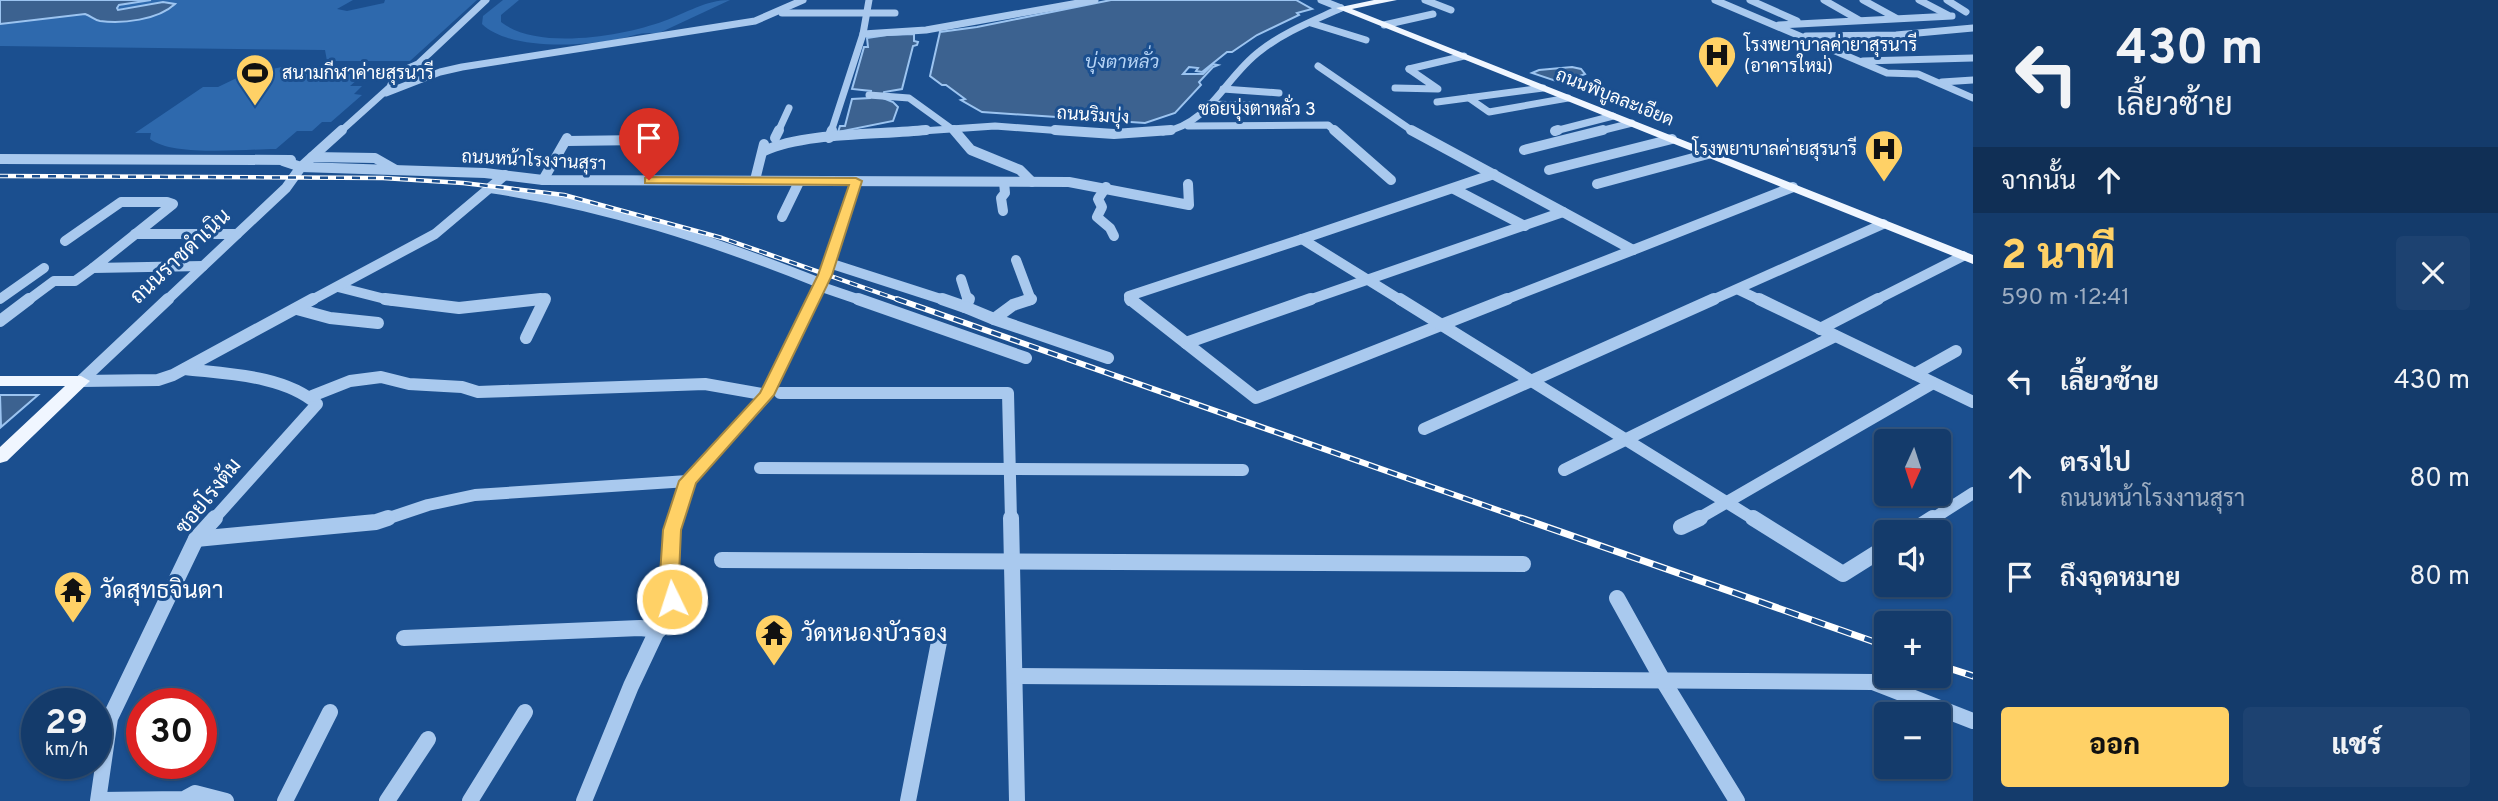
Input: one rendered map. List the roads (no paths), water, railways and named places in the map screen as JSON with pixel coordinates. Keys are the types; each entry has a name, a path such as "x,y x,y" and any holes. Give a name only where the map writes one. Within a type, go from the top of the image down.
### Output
{"main road":[{"path":"1345,9 1392,0"},
{"name":"ถนนพิบูลละเอียด","path":"1345,9 1968,258"},
{"path":"0,381 81,381"},
{"name":"ถนนราชดำเนิน","path":"0,457 81,381"}],"street":[{"path":"386,91 418,75 418,64 486,0"},
{"path":"386,91 449,69 755,21 803,0"},
{"path":"830,138 863,34 869,0"},
{"path":"863,34 926,30 1095,0"},
{"name":"ถนนพิบูลละเอียด","path":"1321,0 1345,9"},
{"path":"1425,0 1451,10"},
{"path":"1715,0 1887,73 1918,74 1973,98"},
{"path":"1750,0 1801,23"},
{"path":"1824,0 1859,20"},
{"path":"1863,0 1896,18"},
{"path":"1775,25 1952,16 1919,0"},
{"path":"1947,0 1966,12"},
{"path":"1187,126 1199,117 1248,61 1268,45 1345,9"},
{"path":"778,13 895,13"},
{"path":"1384,24 1433,14"},
{"path":"1814,22 1835,35"},
{"path":"1311,23 1366,40"},
{"path":"1800,36 1896,35 1973,28"},
{"path":"1409,69 1464,56"},
{"path":"1859,61 1973,58"},
{"path":"1318,66 1417,134 1634,250"},
{"path":"1395,88 1438,89 1409,69"},
{"path":"1937,82 1973,80"},
{"path":"1437,102 1543,88"},
{"path":"1223,89 1279,93"},
{"name":"ถนนราชดำเนิน","path":"81,381 286,188 302,167 386,91"},
{"path":"869,95 909,99 953,129 971,150 1020,170 1032,182"},
{"path":"1469,98 1489,112 1568,98"},
{"path":"1209,104 1286,106"},
{"path":"775,138 789,108"},
{"path":"1555,131 1614,116"},
{"path":"1524,150 1632,123"},
{"name":"ซอยบุ่งตาหลั่ว 3","path":"1187,126 1328,125 1391,180"},
{"name":"ถนนริมบุ่ง","path":"764,151 781,143 807,139 953,129 1009,126 1133,135 1187,126"},
{"path":"755,180 764,143 775,138 807,139"},
{"path":"1549,170 1672,139"},
{"path":"543,180 567,140 643,140"},
{"path":"1597,184 1652,172 1708,153"},
{"name":"ถนนหน้าโรงงานสุรา","path":"283,162 314,156 368,157 384,162 396,170 505,175 543,180 1069,182 1107,187 1189,205 1188,184"},
{"path":"0,159 283,162 302,167 396,170"},
{"path":"1494,174 1129,296 1130,302 1256,398 1793,187"},
{"path":"81,381 158,380 185,369 435,234 505,175"},
{"path":"584,801 631,686 672,599 669,575 672,530 688,481 773,394 829,263 856,181"},
{"path":"782,217 799,182"},
{"path":"1003,211 1001,198 1005,193 1004,182"},
{"path":"1107,187 1098,199 1102,207 1097,217 1110,228 1114,236"},
{"path":"490,188 551,196 649,220 1026,358"},
{"path":"1454,189 1524,226"},
{"path":"0,321 54,281 75,281 173,204 121,202 65,241"},
{"path":"1186,343 1563,212"},
{"path":"1424,429 1883,224"},
{"path":"135,234 237,234"},
{"path":"1302,239 1843,574 1874,555"},
{"path":"1820,329 1968,258"},
{"path":"994,319 1013,305 1031,299 1016,260"},
{"path":"829,263 965,307 1108,358"},
{"path":"93,268 203,266"},
{"path":"0,299 44,268"},
{"path":"961,279 969,299 965,307"},
{"path":"338,287 391,300 446,307 475,307 545,299 526,338"},
{"path":"1739,290 1973,402"},
{"path":"297,309 330,318 378,323"},
{"path":"1564,470 1835,336"},
{"path":"1915,374 1956,351"},
{"path":"185,369 256,379 312,396 353,380 380,376 396,378 408,384 451,385 478,392 705,384 773,394 1008,393 1017,801"},
{"path":"1681,527 1933,383"},
{"name":"ซอยโรงต้ม","path":"98,801 110,718 196,539 317,404 312,396"},
{"path":"760,468 1243,470"},
{"path":"196,539 376,522 428,505 475,495 688,481"},
{"path":"1930,520 1973,493"},
{"path":"722,560 1523,564"},
{"path":"1617,598 1662,679 1737,801"},
{"path":"404,638 640,628 659,630"},
{"path":"908,801 939,642"},
{"path":"1015,676 1873,682 1973,721"},
{"path":"285,801 330,712"},
{"path":"470,801 525,712"},
{"path":"387,801 428,738"},
{"path":"98,801 184,799 195,793 226,801"}],"water":[{"path":"0,0 151,0 119,5 118,10 163,2 175,4 159,14 129,21 100,21 85,14 0,24"},
{"name":"บุ่งตาหลั่ว","path":"1111,0 1296,0 1312,9 1297,13 1299,15 1257,35 1232,52 1227,52 1202,72 1196,71 1198,68 1189,67 1183,74 1203,74 1213,64 1218,65 1199,82 1201,85 1175,113 1145,123 982,112 930,76 940,32"},
{"path":"914,34 914,41 918,42 913,46 902,89 884,92 883,98 898,107 893,121 838,132 840,126 845,126 852,99 870,98 871,91 852,89 864,47 868,47 867,38"},
{"path":"1572,67 1581,69 1585,74 1562,83 1532,73 1539,70"},
{"path":"0,395 38,395 1,427"}],"railway":[{"path":"0,176 383,178 463,183 564,195 722,238 902,301"},
{"path":"897,299 1526,520"},
{"path":"1521,518 1874,642"},
{"path":"1951,669 1973,676"}],"place":[{"name":"โรงพยาบาลค่ายาสุรนารี (อาคารใหม่)","path":"1717,89"},
{"name":"สนามกีฬาค่ายสุรนารี","path":"255,107"},
{"name":"โรงพยาบาลค่ายสุรนารี","path":"1884,183"},
{"name":"วัดสุทธจินดา","path":"73,624"},
{"name":"วัดหนองบัวรอง","path":"774,667"}]}
